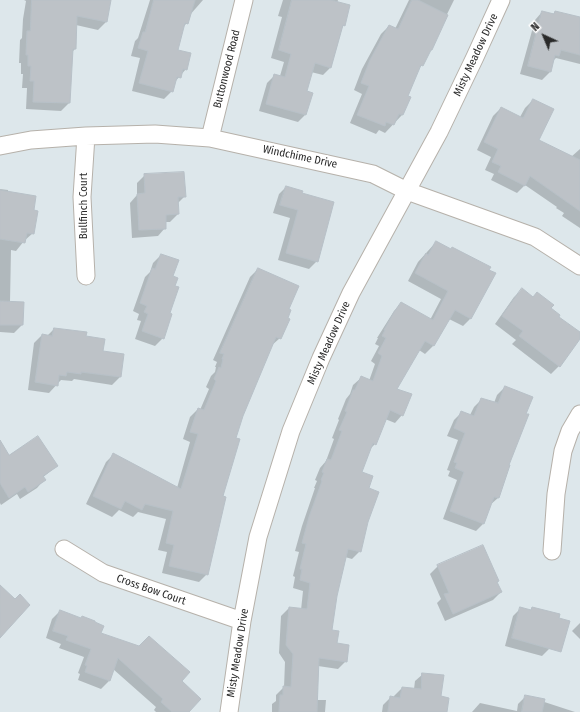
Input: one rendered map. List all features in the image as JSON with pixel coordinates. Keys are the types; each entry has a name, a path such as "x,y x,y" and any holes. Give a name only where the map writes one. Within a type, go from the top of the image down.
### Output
{"street":[{"name":"Buttonwood Road","path":"210,138 244,0"},
{"name":"Misty Meadow Drive","path":"229,712 242,621 258,537 291,431 321,358 351,293 439,132 501,0"},
{"name":"Windchime Drive","path":"0,146 31,140 86,136 156,134 210,138 373,174 407,191 534,237 580,266"},
{"name":"Bullfinch Court","path":"86,136 82,197 86,276"},
{"path":"552,551 556,494 563,451 570,431 580,414"},
{"name":"Cross Bow Court","path":"64,549 103,573 242,621"}],"building":[{"path":"32,0 111,0 107,22 77,16 76,49 73,49 70,103 33,102 34,81 30,81 31,66 28,66 28,55 26,55 27,31 30,31"},
{"path":"154,0 195,0 188,24 185,23 178,50 191,53 187,70 183,69 181,78 177,77 173,92 139,83 148,51 138,48 143,32 145,32"},
{"path":"292,0 331,0 350,5 345,26 343,25 331,68 315,63 307,91 313,93 306,115 266,104 274,74 285,77 291,54 279,50"},
{"path":"412,0 418,0 448,15 432,50 423,66 421,65 408,96 411,97 403,115 399,114 394,125 386,122 385,126 357,115 369,86 361,83 370,60 389,25 398,29"},
{"path":"542,11 554,14 555,11 580,17 580,55 561,50 559,56 555,55 551,72 528,66"},
{"path":"533,99 554,109 539,140 580,160 580,211 530,176 525,186 498,172 501,166 492,162 498,149 484,142 501,107 523,118"},
{"path":"184,172 186,197 178,197 179,214 166,215 166,229 139,230 137,194 145,193 144,174"},
{"path":"286,186 303,191 302,193 334,202 318,262 286,253 298,210 280,205"},
{"path":"0,190 36,196 34,210 38,211 34,234 27,233 25,243 0,239"},
{"path":"436,241 451,249 452,247 491,267 489,270 496,273 471,319 455,310 434,346 425,341 397,389 412,394 403,416 390,410 376,445 373,443 362,472 373,476 369,488 379,492 368,522 361,552 348,549 337,596 332,630 339,631 337,643 349,645 347,662 319,658 317,712 279,712 280,695 283,695 283,686 291,687 293,654 286,645 289,607 307,609 310,583 300,580 302,569 300,569 306,544 302,543 309,517 322,481 321,480 324,473 322,472 327,459 331,460 342,431 339,430 347,412 345,411 353,390 355,390 361,376 373,381 382,356 378,353 386,338 382,336 394,312 401,302 433,320 448,291 415,273 426,253 428,255"},
{"path":"161,254 179,260 173,276 178,278 175,286 179,287 170,313 172,314 164,339 142,331 148,314 144,312 147,306 140,303 152,268 155,269"},
{"path":"258,268 299,286 289,309 291,310 288,318 290,319 281,339 276,337 243,416 236,438 240,439 223,496 226,497 208,575 169,566 174,545 166,543 173,511 145,504 142,510 125,501 121,509 93,496 113,453 181,489 198,434 190,432 198,408 204,410 216,381 214,379 219,367 221,368 224,354 220,353"},
{"path":"522,288 533,297 537,292 554,305 551,308 560,315 559,317 580,332 580,339 560,367 519,336 523,331 502,316"},
{"path":"0,301 24,302 23,325 0,325"},
{"path":"54,328 87,332 86,336 105,339 103,351 124,354 121,377 81,372 81,374 67,372 66,376 59,375 58,386 35,382 42,334 52,336"},
{"path":"505,386 533,397 526,414 529,414 509,465 499,498 494,497 484,524 450,511 464,472 455,468 457,463 454,462 465,433 454,428 461,411 474,416 481,398 498,403"},
{"path":"38,436 58,466 43,476 46,480 28,492 25,487 9,498 0,483 0,440 9,455"},
{"path":"483,545 499,581 497,582 502,592 453,614 444,594 449,593 437,565"},
{"path":"0,585 15,599 20,594 30,605 0,638"},
{"path":"520,607 531,610 532,607 560,614 559,618 570,621 561,652 512,638"},
{"path":"60,610 81,618 82,616 95,621 104,626 101,633 139,646 149,636 190,672 182,681 201,699 189,712 172,712 161,702 163,699 118,658 110,681 85,672 87,666 85,665 91,649 66,640 68,636 53,631"},
{"path":"422,673 444,675 441,696 449,698 447,712 388,712 390,696 400,698 402,687 421,689"},
{"path":"525,695 545,699 542,712 522,712"}]}
